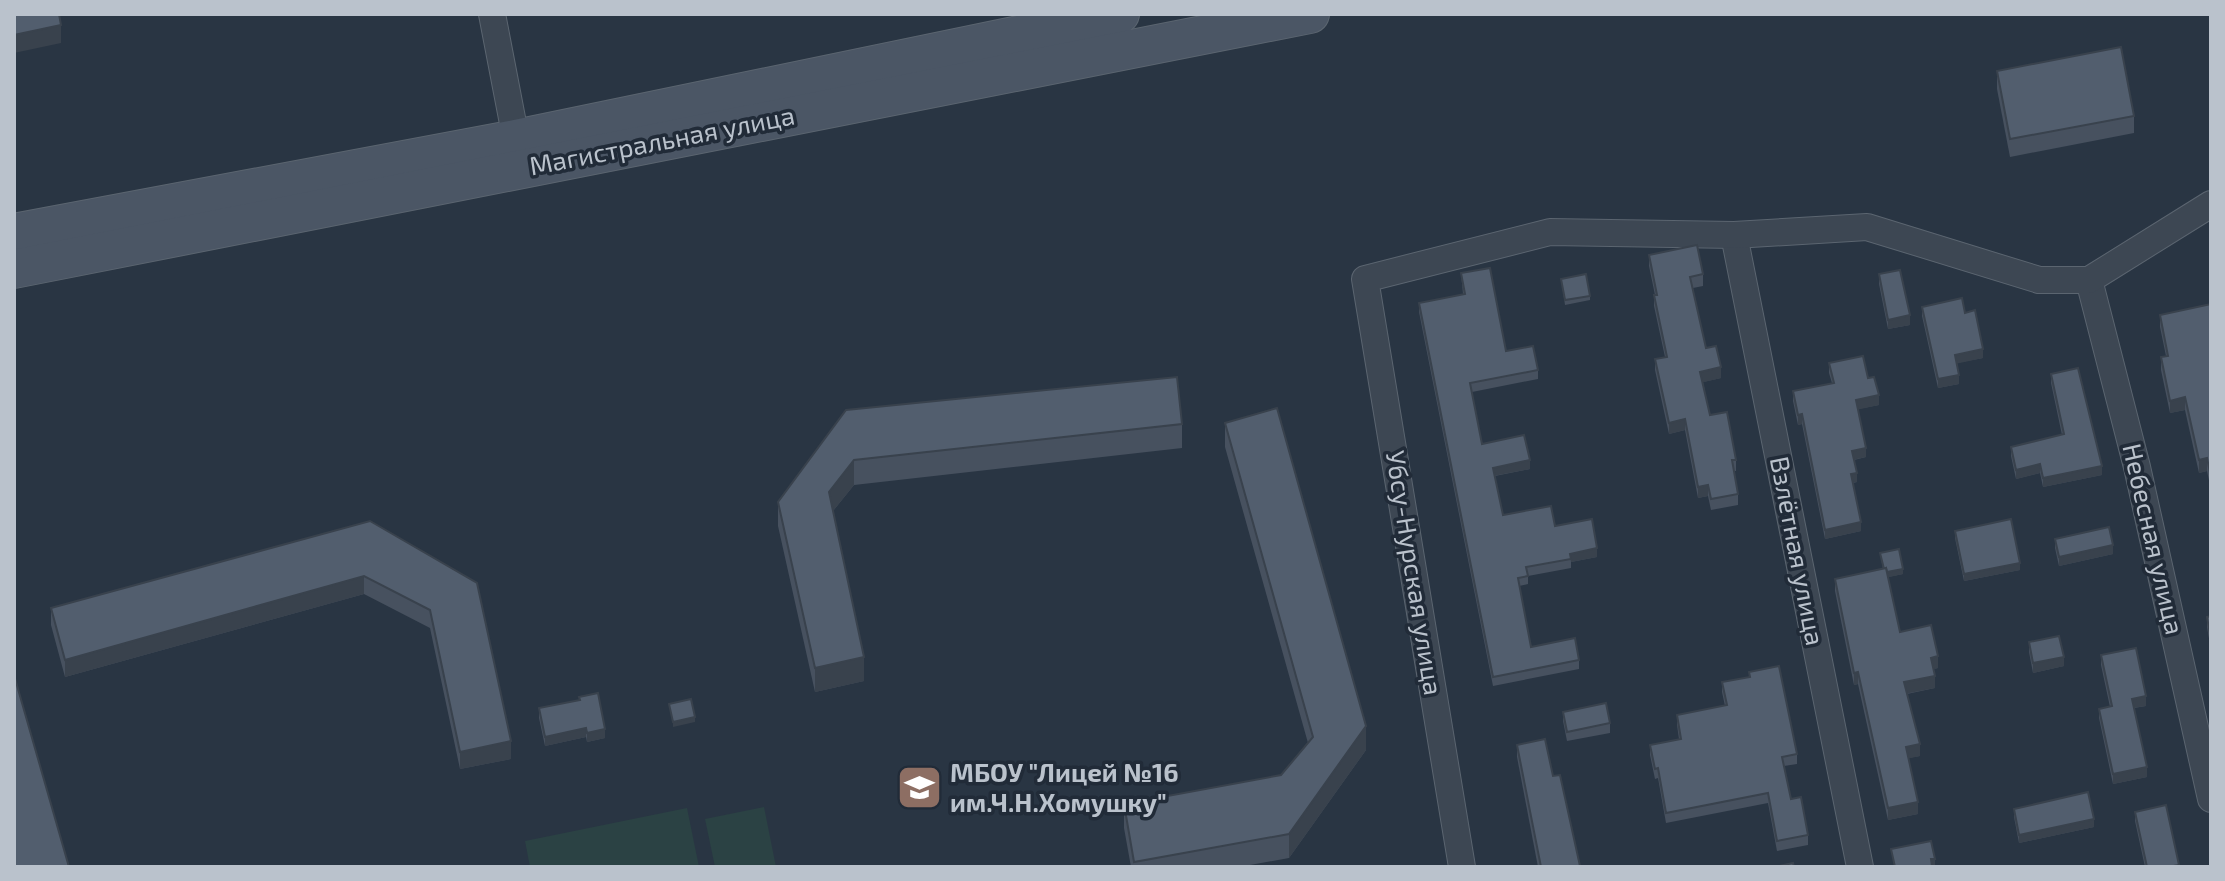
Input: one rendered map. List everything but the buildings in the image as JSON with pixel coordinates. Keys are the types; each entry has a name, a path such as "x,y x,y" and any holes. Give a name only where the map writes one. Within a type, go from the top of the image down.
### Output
{"main road":[{"name":"Магистральная улица","path":"14,233 516,139 1120,14"},
{"name":"Магистральная улица","path":"14,269 1310,14"}],"street":[{"path":"492,14 516,139"},
{"path":"1734,235 1867,227 2039,280 2089,280 2211,204"},
{"name":"Убсу-Нурская улица","path":"1462,867 1365,279 1550,232 1734,235"},
{"name":"Взлётная улица","path":"1734,235 1860,867"},
{"name":"Небесная улица","path":"2089,280 2137,467 2211,799"}],"green space":[{"path":"764,807 776,867 715,867 705,819"},
{"path":"687,808 699,867 530,867 525,841"}],"place":[{"name":"МБОУ \"Лицей №16 им.Ч.Н.Хомушку\"","path":"919,788"}]}
